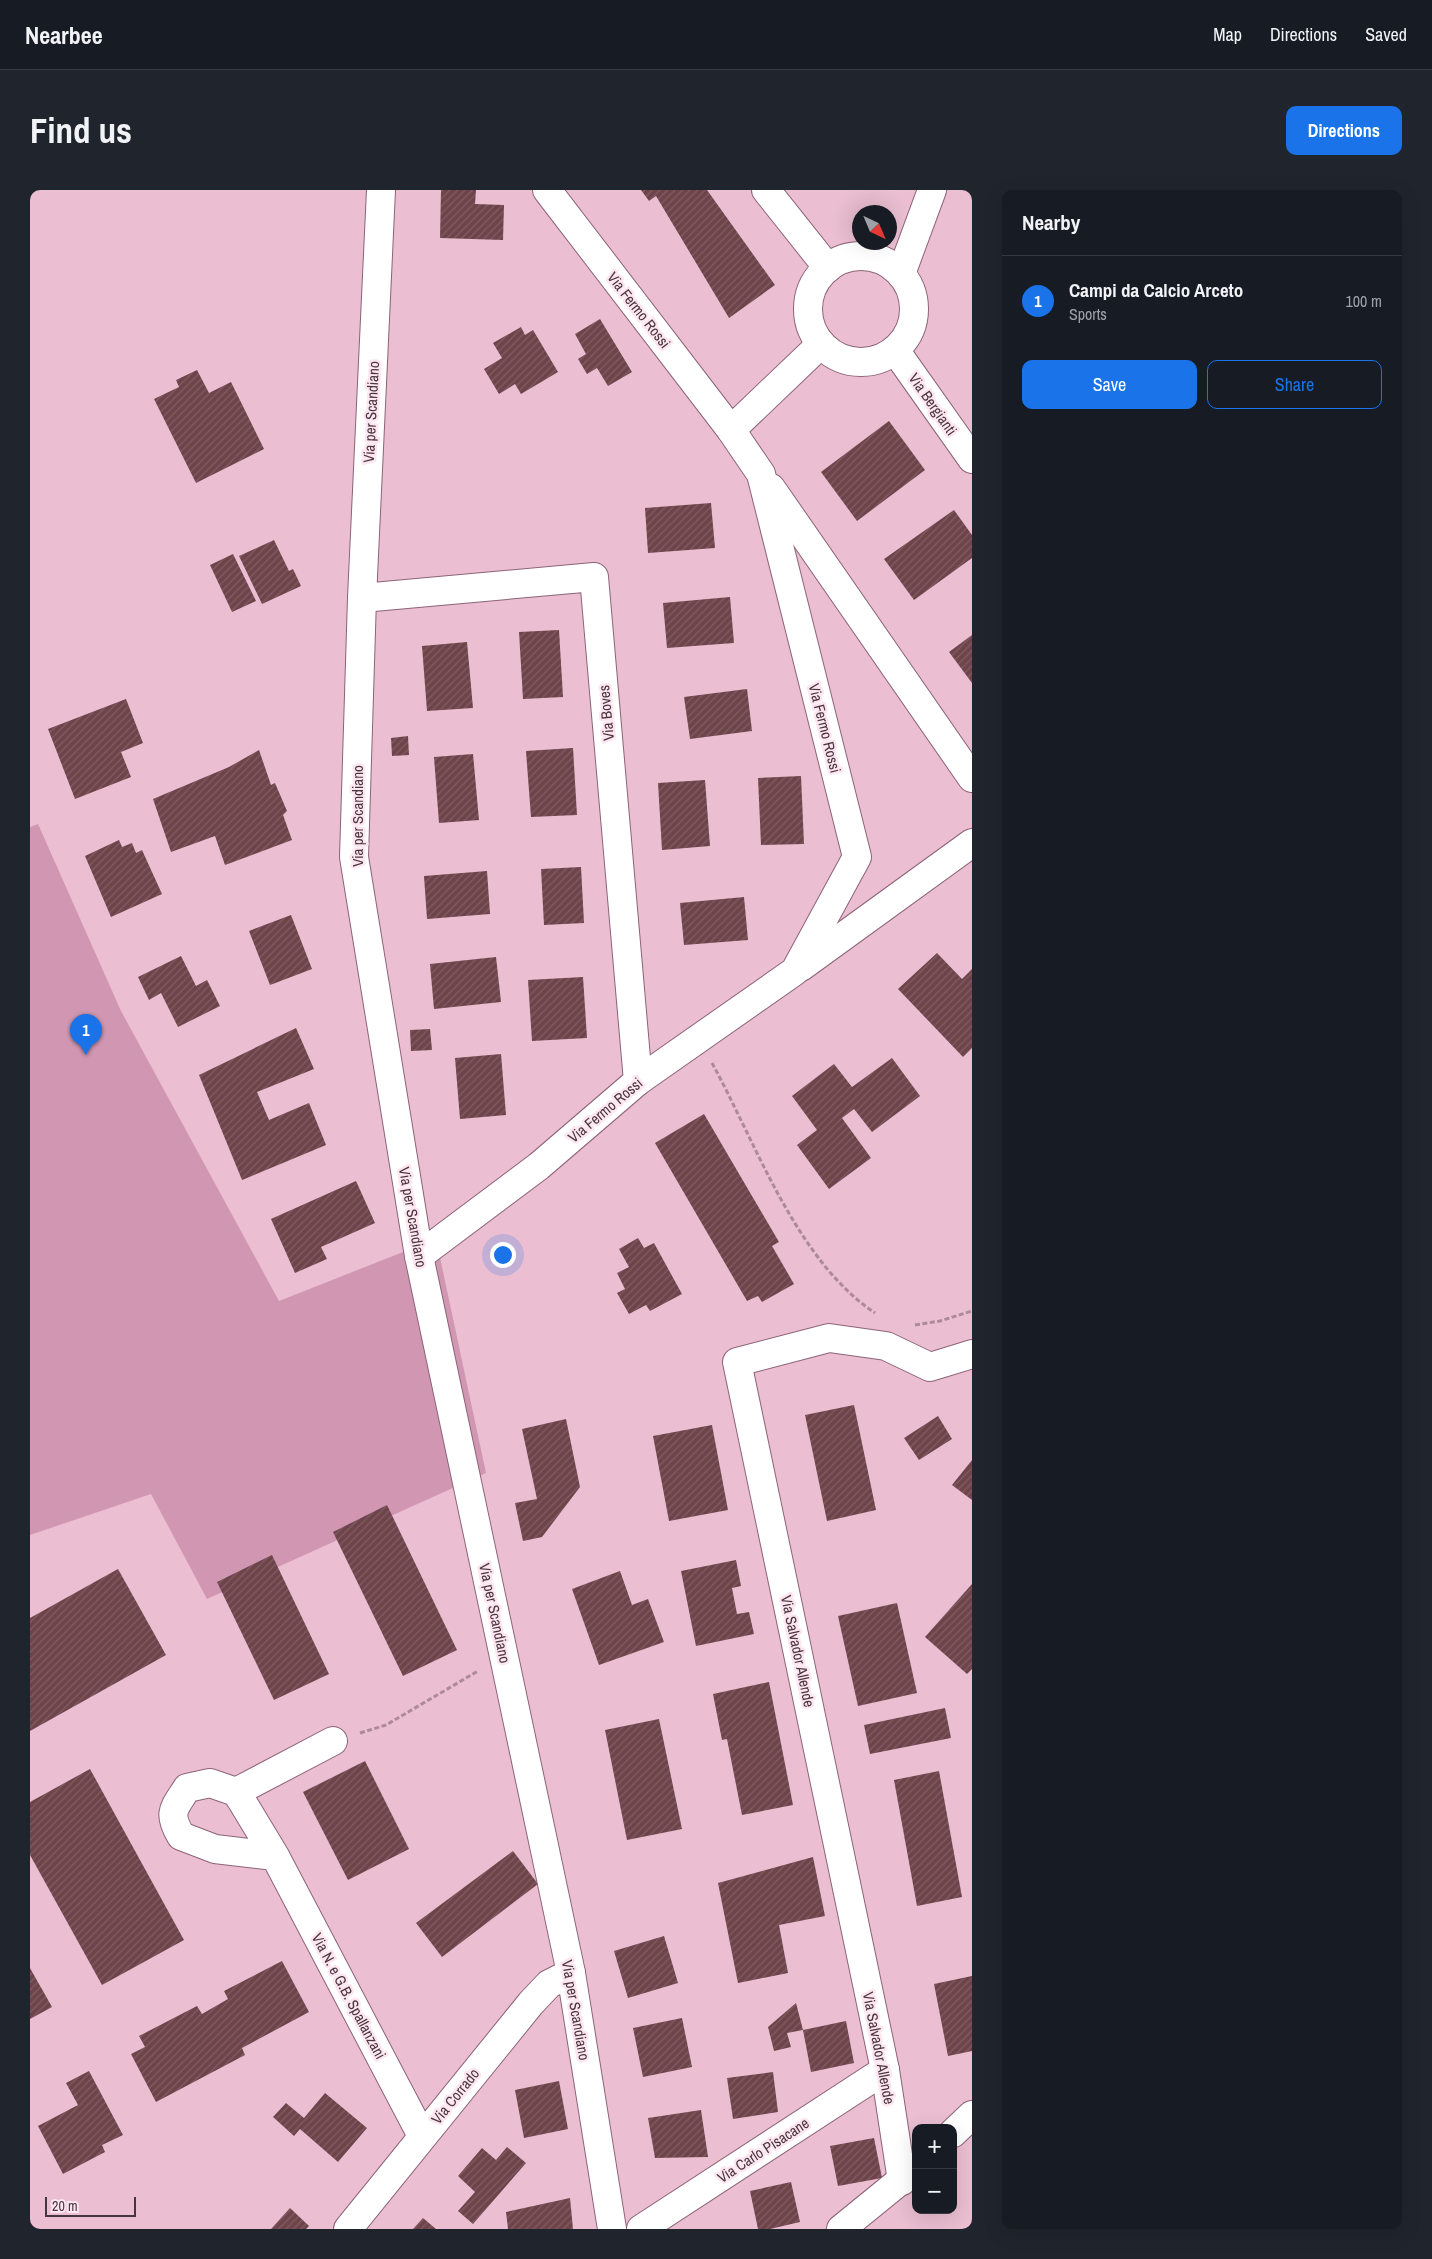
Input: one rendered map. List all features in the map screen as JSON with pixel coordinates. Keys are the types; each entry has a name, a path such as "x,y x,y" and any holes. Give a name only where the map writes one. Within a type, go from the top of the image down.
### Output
{"street":[{"name":"Via per Scandiano","path":"381,190 362,598 354,857 419,1256 571,1972 612,2229"},
{"name":"Via Fermo Rossi","path":"547,190 731,430 972,778"},
{"path":"766,190 828,268"},
{"path":"901,274 932,190"},
{"path":"858,256 882,260 901,274 910,288 914,314 913,322 906,338 895,350 873,361 848,361 833,355 820,344 812,330 808,313 809,296 816,280 828,268 842,260 858,256"},
{"path":"731,430 820,344"},
{"name":"Via Bergianti","path":"895,350 972,459"},
{"name":"Via Fermo Rossi","path":"762,474 857,857 795,971"},
{"name":"Via Boves","path":"362,598 594,576 638,1081"},
{"name":"Via Fermo Rossi","path":"419,1256 539,1166 638,1081 795,971 972,843"},
{"name":"Via Salvador Allende","path":"909,2174 885,2070 737,1362 829,1338 886,1346 930,1367 972,1354"},
{"path":"275,1856 215,1849 180,1836 172,1821 174,1809 187,1788 210,1783 236,1792 333,1741"},
{"name":"Via N. e G.B. Spallanzani","path":"236,1792 275,1856 422,2136"},
{"name":"Via Corrado","path":"348,2229 531,2003 548,1984 571,1972"},
{"name":"Via Carlo Pisacane","path":"641,2229 885,2070"},
{"path":"957,2129 972,2115"},
{"path":"841,2229 909,2174"}],"path":[{"path":"699,1039 775,1188 813,1251 858,1302 878,1316"},
{"path":"911,1326 940,1321 972,1311"},
{"path":"333,1741 386,1725 430,1697 504,1658"}],"shaded area":[{"path":"38,824 121,1011 279,1301 436,1239 486,1473 207,1599 151,1494 30,1535 30,827"}],"building":[{"path":"441,190 476,190 475,204 504,205 503,240 440,238"},
{"path":"641,190 707,190 775,285 729,318 656,196 649,201"},
{"path":"600,319 632,372 608,386 597,368 587,374 578,359 586,354 575,334"},
{"path":"521,327 525,335 533,330 558,372 521,394 515,384 499,394 484,369 502,358 493,343"},
{"path":"197,370 209,393 231,382 264,449 196,483 154,399 179,387 176,380"},
{"path":"889,421 925,470 857,521 821,472"},
{"path":"711,503 715,548 648,553 645,508"},
{"path":"954,510 972,535 972,558 914,600 884,559"},
{"path":"274,540 289,571 293,569 301,586 262,604 239,556"},
{"path":"233,554 256,601 232,612 210,565"},
{"path":"730,597 734,643 667,648 663,603"},
{"path":"559,630 563,697 523,699 519,632"},
{"path":"972,635 972,683 949,652"},
{"path":"467,642 473,708 427,711 422,646"},
{"path":"747,689 752,731 690,739 684,697"},
{"path":"126,699 143,743 121,752 131,777 75,799 48,729"},
{"path":"408,736 409,755 392,756 391,738"},
{"path":"573,748 577,815 531,817 526,751"},
{"path":"259,750 271,785 275,783 287,811 283,815 292,840 225,865 215,836 171,852 153,799 229,767"},
{"path":"473,754 479,820 439,823 434,757"},
{"path":"801,776 804,844 761,845 758,778"},
{"path":"705,780 710,846 662,850 658,783"},
{"path":"119,840 122,847 132,843 136,853 142,850 162,894 111,917 85,856"},
{"path":"581,867 584,923 544,925 541,869"},
{"path":"487,871 490,914 427,919 424,876"},
{"path":"744,897 748,940 684,945 680,903"},
{"path":"291,915 312,969 270,985 249,931"},
{"path":"937,953 962,979 972,969 972,1048 963,1057 898,989"},
{"path":"181,956 196,986 207,980 220,1006 178,1027 161,993 149,1000 138,977"},
{"path":"496,957 501,1002 434,1009 430,964"},
{"path":"583,977 587,1038 532,1041 528,980"},
{"path":"296,1028 314,1069 257,1092 269,1120 309,1103 326,1145 242,1180 199,1075"},
{"path":"430,1029 432,1050 411,1051 410,1030"},
{"path":"501,1054 506,1115 460,1119 455,1058"},
{"path":"892,1058 920,1096 872,1132 854,1109 842,1118 871,1158 829,1189 797,1145 817,1130 792,1096 834,1064 852,1087"},
{"path":"704,1114 779,1242 772,1246 794,1284 762,1302 758,1296 747,1301 655,1143"},
{"path":"356,1181 375,1223 321,1247 327,1259 295,1273 271,1219"},
{"path":"638,1238 644,1248 654,1243 682,1294 650,1311 646,1305 629,1314 617,1293 625,1289 617,1273 629,1267 619,1249"},
{"path":"854,1405 876,1510 827,1521 805,1415"},
{"path":"938,1416 952,1439 919,1460 904,1438"},
{"path":"566,1419 580,1487 542,1537 523,1541 515,1503 537,1499 522,1429"},
{"path":"712,1425 728,1510 669,1521 653,1436"},
{"path":"972,1460 972,1500 952,1485"},
{"path":"387,1505 457,1650 403,1676 333,1532"},
{"path":"272,1555 329,1674 274,1700 217,1582"},
{"path":"736,1560 741,1586 732,1588 737,1614 749,1612 754,1634 696,1646 681,1571"},
{"path":"118,1569 166,1655 30,1731 30,1618"},
{"path":"620,1571 632,1605 648,1599 664,1642 599,1665 572,1589"},
{"path":"972,1584 972,1669 967,1674 925,1637"},
{"path":"897,1603 917,1693 858,1706 838,1616"},
{"path":"769,1682 793,1805 742,1815 727,1739 722,1740 713,1694"},
{"path":"945,1708 951,1738 870,1754 864,1725"},
{"path":"659,1719 682,1829 627,1840 605,1730"},
{"path":"365,1761 409,1849 348,1880 303,1792"},
{"path":"90,1769 184,1940 102,1985 30,1855 30,1802"},
{"path":"939,1771 962,1897 917,1906 894,1780"},
{"path":"513,1851 538,1884 442,1957 416,1923"},
{"path":"813,1857 825,1916 779,1925 788,1973 738,1983 718,1883"},
{"path":"664,1936 678,1983 628,1998 614,1951"},
{"path":"282,1961 309,2012 242,2048 245,2055 156,2102 131,2054 145,2047 139,2036 197,2006 202,2014 228,1999 224,1991"},
{"path":"30,1968 52,2007 30,2019"},
{"path":"972,1976 972,2051 948,2056 934,1984"},
{"path":"796,2003 803,2030 787,2033 791,2047 774,2051 768,2027"},
{"path":"682,2018 692,2067 643,2077 633,2028"},
{"path":"846,2021 854,2063 811,2072 803,2030"},
{"path":"89,2071 123,2135 102,2145 105,2152 63,2174 38,2126 78,2105 66,2083"},
{"path":"773,2072 778,2112 733,2119 727,2078"},
{"path":"559,2081 568,2129 524,2138 515,2090"},
{"path":"325,2093 367,2128 338,2162 300,2129 294,2136 273,2117 286,2103 304,2118"},
{"path":"701,2110 708,2157 655,2158 648,2118"},
{"path":"874,2138 882,2178 838,2186 830,2146"},
{"path":"507,2147 526,2163 473,2224 458,2211 475,2192 458,2176 482,2148 496,2160"},
{"path":"791,2182 800,2222 770,2229 758,2229 750,2191"},
{"path":"570,2198 573,2229 508,2229 506,2212"},
{"path":"290,2208 309,2226 306,2229 271,2229"},
{"path":"423,2218 436,2229 413,2229"}],"place":[{"name":"Campi da Calcio Arceto","path":"86,1055"}]}
